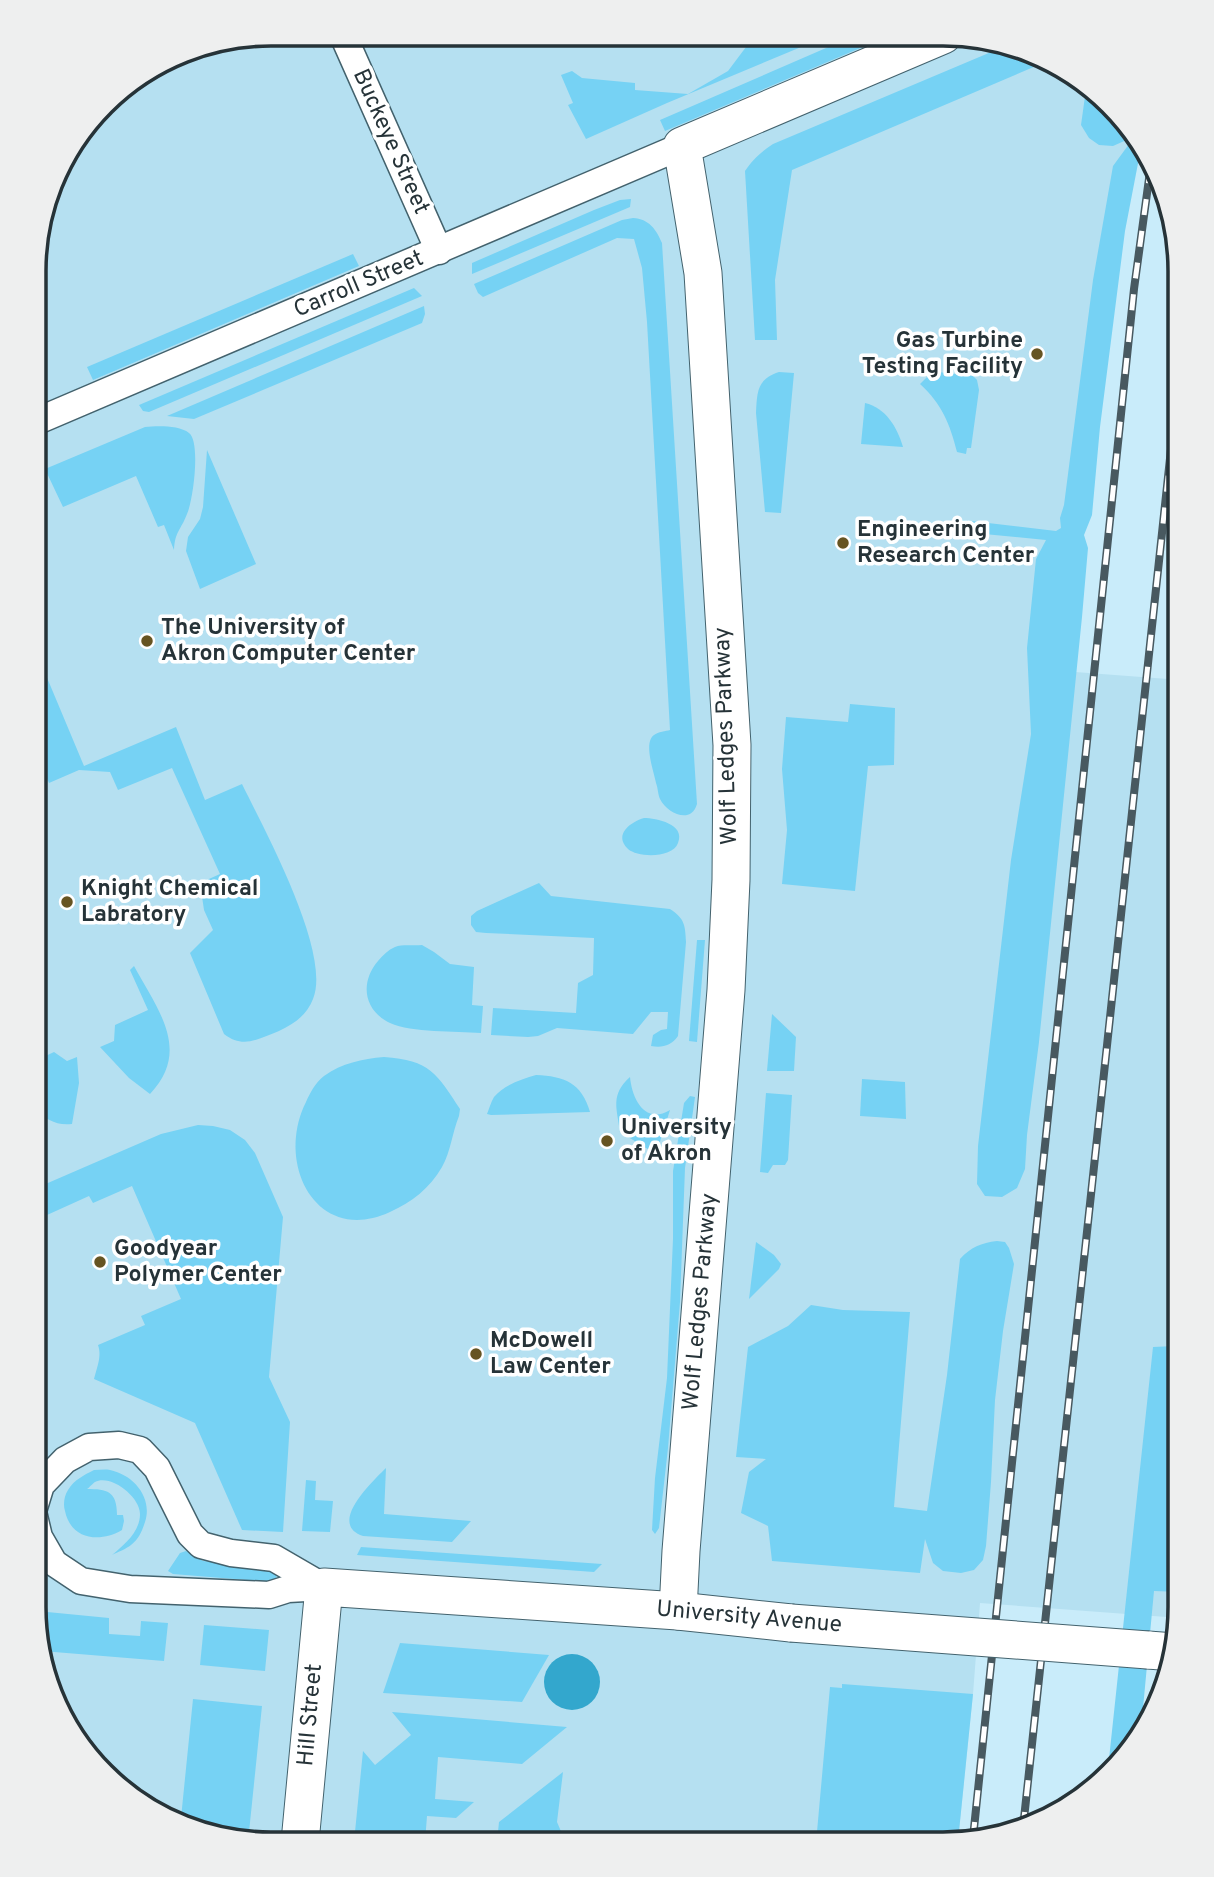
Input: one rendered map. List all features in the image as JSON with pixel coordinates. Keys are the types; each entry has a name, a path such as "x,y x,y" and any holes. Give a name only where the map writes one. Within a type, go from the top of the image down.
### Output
{"main road":[{"path":"682,146 917,46"},
{"name":"Wolf Ledges Parkway","path":"678,1611 726,990 731,880 732,745 703,273 682,146"},
{"name":"University Avenue","path":"324,1587 678,1611 1161,1651"},
{"name":"Hill Street","path":"301,1832 324,1587"}],"street":[{"name":"Buckeye Street","path":"348,46 439,251"},
{"name":"Carroll Street","path":"46,417 682,146"},
{"name":"University Avenue","path":"46,1480 65,1460 89,1447 119,1444 140,1450 157,1468 190,1534 201,1545 231,1553 274,1558 324,1587"},
{"name":"University Avenue","path":"46,1549 54,1563 81,1581 130,1589 268,1595 288,1589 324,1587"}],"shaded area":[{"name":"University of Akron","path":"270,46 973,47 1002,53 1056,76 1103,111 1129,144 1078,512 1062,671 1168,679 1168,1617 980,1603 959,1831 270,1832 212,1824 184,1814 133,1785 111,1766 92,1744 63,1693 47,1636 46,1607 47,241 63,184 83,145 122,101 145,83 171,69 212,53 241,47"},
{"path":"747,46 804,46 586,139 568,105 573,103 561,75 572,71 582,78 635,83 635,90 688,94 728,71"},
{"path":"831,46 865,46 665,131 660,120"},
{"path":"993,51 1036,66 792,170 775,280 777,340 755,340 745,171 773,144"},
{"path":"1085,96 1103,111 1126,140 1113,146 1099,145 1089,138 1081,125"},
{"path":"1129,144 1139,160 1125,231 1100,427 1092,515 1084,535 1088,548 1082,617 1025,1169 1017,1188 1002,1197 985,1196 977,1184 978,1146 1011,860 1031,734 1027,648 1036,559 1046,540 953,531 954,519 1056,531 1061,528 1060,518 1064,505 1093,280 1113,166"},
{"path":"631,199 630,207 472,274 472,263 594,210 620,200"},
{"path":"622,220 643,220 651,226 662,243 697,804 690,814 685,815 668,809 660,799 649,751 654,735 670,730 647,322 642,268 634,239 617,238 483,297 474,284"},
{"path":"353,254 359,266 93,380 87,367"},
{"path":"414,288 422,296 149,412 143,411 139,405"},
{"path":"424,306 422,323 194,419 167,416"},
{"path":"779,372 794,373 781,513 765,512 756,413 762,383"},
{"path":"938,372 973,376 977,380 979,390 971,448 967,448 966,454 957,452 944,415 920,384 929,375"},
{"path":"865,403 879,409 890,419 903,447 861,444"},
{"path":"145,427 168,427 189,433 195,448 192,497 177,534 174,550 164,525 158,527 136,476 63,507 46,469"},
{"path":"207,450 256,564 200,589 186,551 188,537 200,519 203,507"},
{"path":"46,675 84,766 176,727 205,800 242,784 293,891 313,952 316,978 313,999 304,1014 279,1031 251,1041 238,1041 224,1034 190,953 213,930 204,910 200,883 220,874 172,768 118,790 110,772 79,770 49,783 46,776"},
{"path":"850,704 895,708 894,765 868,766 855,891 782,884 787,830 782,769 786,717 848,722"},
{"path":"644,818 656,819 674,827 679,836 675,848 655,855 639,854 628,849 622,838 623,834 634,822"},
{"path":"539,883 551,896 670,909 679,916 686,942 678,1036 672,1042 663,1046 651,1046 653,1035 667,1029 668,1012 651,1012 633,1034 557,1028 538,1036 491,1035 493,1008 576,1013 578,983 593,975 594,938 476,932 471,925 471,916 477,911"},
{"path":"697,940 705,940 697,1042 689,1041"},
{"path":"422,945 450,964 474,967 472,1005 483,1006 481,1033 399,1026 374,1011 367,995 368,978 372,969 395,947"},
{"path":"134,966 160,1014 169,1046 168,1061 162,1078 150,1094 129,1078 100,1047 114,1041 115,1025 148,1010 130,970"},
{"path":"772,1014 796,1037 794,1071 767,1071"},
{"path":"54,1052 67,1061 77,1057 79,1083 72,1124 61,1124 46,1118 46,1056"},
{"path":"384,1057 412,1061 431,1071 460,1109 459,1116 442,1167 420,1194 390,1212 364,1220 341,1218 323,1208 309,1193 299,1173 296,1150 298,1126 309,1095 324,1076 352,1062"},
{"path":"536,1075 555,1077 570,1083 582,1094 590,1112 487,1114 493,1099 503,1089"},
{"path":"630,1077 637,1101 647,1112 661,1114 670,1110 658,1148 651,1151 620,1132 617,1096"},
{"path":"862,1079 905,1082 906,1119 860,1116"},
{"path":"766,1093 792,1095 788,1160 785,1165 773,1165 768,1173 760,1172"},
{"path":"690,1096 695,1097 685,1168 680,1302 668,1448 659,1528 655,1534 652,1530 655,1478 667,1378 673,1171 684,1103"},
{"path":"198,1125 213,1126 230,1130 245,1140 255,1153 283,1217 269,1377 290,1422 283,1532 242,1530 195,1423 94,1379 99,1357 98,1345 145,1325 141,1316 181,1299 132,1186 93,1203 89,1196 46,1216 46,1184 161,1134"},
{"path":"997,1241 1005,1242 1014,1264 995,1400 991,1482 983,1560 974,1570 961,1573 943,1571 933,1563 925,1539 920,1573 772,1561 768,1526 741,1513 749,1472 766,1459 736,1457 748,1347 788,1326 811,1305 843,1310 910,1312 894,1507 927,1511 947,1375 960,1259 977,1246"},
{"path":"756,1242 774,1255 781,1264 749,1299"},
{"path":"1168,1346 1168,1592 1154,1591 1144,1709 1122,1744 1109,1759 1153,1347"},
{"path":"386,1468 384,1514 471,1521 452,1542 363,1536 353,1530 349,1522 356,1503"},
{"path":"94,1470 110,1470 127,1477 140,1489 146,1504 145,1522 134,1543 112,1555 130,1537 139,1521 139,1507 130,1494 116,1484 102,1480 87,1489 110,1493 117,1507 117,1515 123,1515 122,1530 105,1537 80,1533 68,1521 64,1509 70,1486"},
{"path":"306,1480 316,1481 315,1500 333,1501 330,1532 302,1531"},
{"path":"361,1547 602,1564 594,1572 357,1555"},
{"path":"186,1551 203,1561 274,1567 278,1572 276,1578 270,1582 173,1574 168,1571 180,1553"},
{"path":"46,1612 109,1618 109,1634 140,1636 141,1621 168,1623 164,1661 50,1652"},
{"path":"204,1625 269,1630 265,1671 200,1665"},
{"path":"400,1643 549,1655 522,1702 383,1693"},
{"path":"572,1654 583,1656 592,1662 598,1671 598,1693 592,1702 583,1708 572,1710 561,1708 552,1702 546,1693 544,1682 546,1671 552,1662 561,1656"},
{"path":"842,1684 973,1694 959,1831 817,1832 830,1687 842,1688"},
{"path":"193,1699 262,1706 249,1831 212,1824 182,1813"},
{"path":"392,1712 567,1727 522,1764 438,1757 435,1799 474,1802 456,1818 427,1816 426,1832 355,1832 363,1751 375,1765 411,1735"},
{"path":"563,1772 557,1822 561,1832 498,1832 499,1822"}],"railway":[{"path":"974,1830 1134,289 1149,180"},
{"path":"1024,1816 1168,477"}],"place":[{"name":"Gas Turbine Testing Facility","path":"1037,354"},
{"name":"Engineering Research Center","path":"843,543"},
{"name":"The University of Akron Computer Center","path":"147,641"},
{"name":"Knight Chemical Labratory","path":"67,902"},
{"name":"University of Akron","path":"607,1141"},
{"name":"Goodyear Polymer Center","path":"100,1262"},
{"name":"McDowell Law Center","path":"476,1354"}]}
